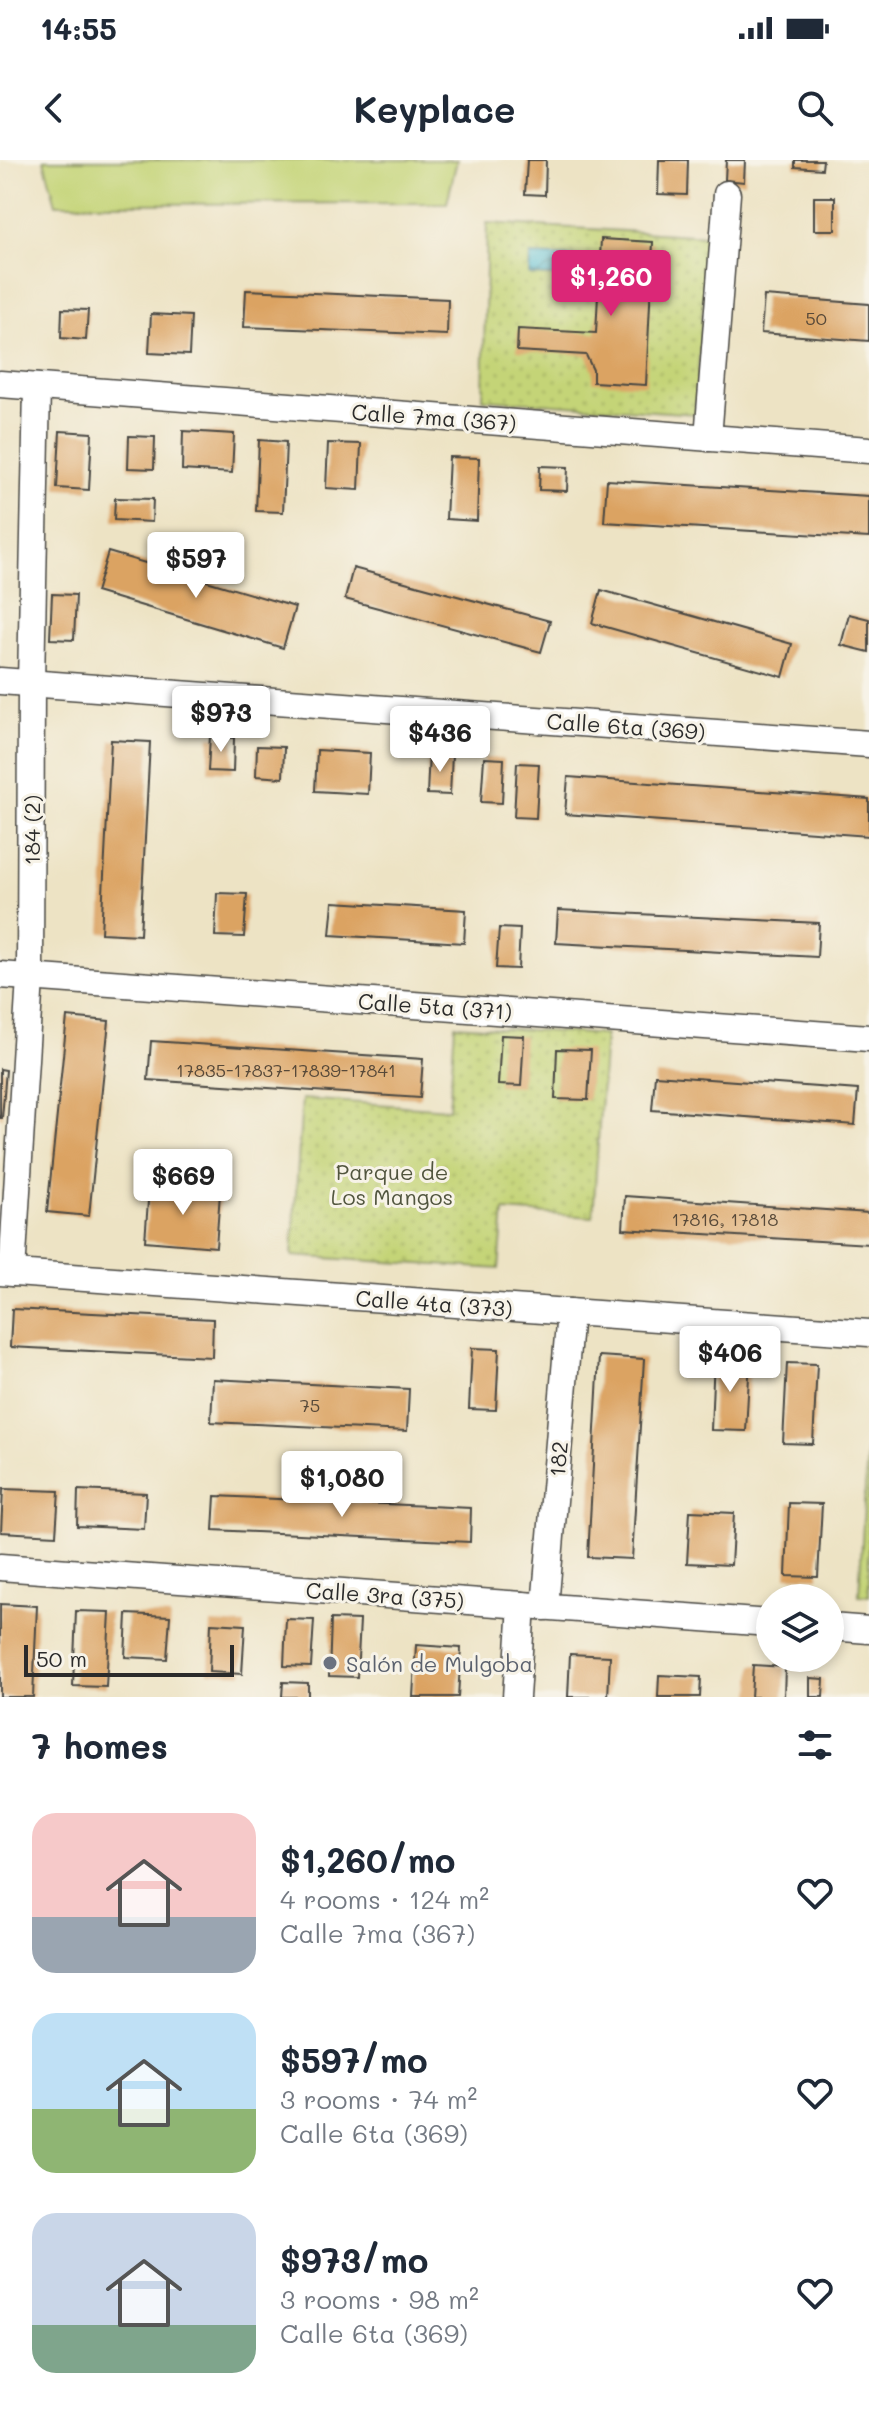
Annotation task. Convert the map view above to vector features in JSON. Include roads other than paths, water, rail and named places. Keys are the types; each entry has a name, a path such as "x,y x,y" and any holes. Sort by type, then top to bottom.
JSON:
{"street":[{"path":"708,438 727,194"},
{"name":"Calle 7ma (367)","path":"0,384 869,450"},
{"name":"184 (2)","path":"6,1272 30,978 31,683 37,387"},
{"name":"Calle 6ta (369)","path":"0,681 869,744"},
{"name":"Calle 5ta (371)","path":"0,975 869,1038"},
{"name":"Calle 4ta (373)","path":"6,1272 869,1333"},
{"name":"182","path":"516,1697 533,1606 570,1312"},
{"name":"Calle 3ra (375)","path":"0,1567 756,1622"},
{"path":"844,1628 869,1630"}],"water":[{"path":"530,255 580,257 579,277 529,275"}],"place":[{"name":"Salón de Mulgoba","path":"330,1663"}],"park label":[{"name":"Parque de Los Mangos","path":"392,1184"}]}
